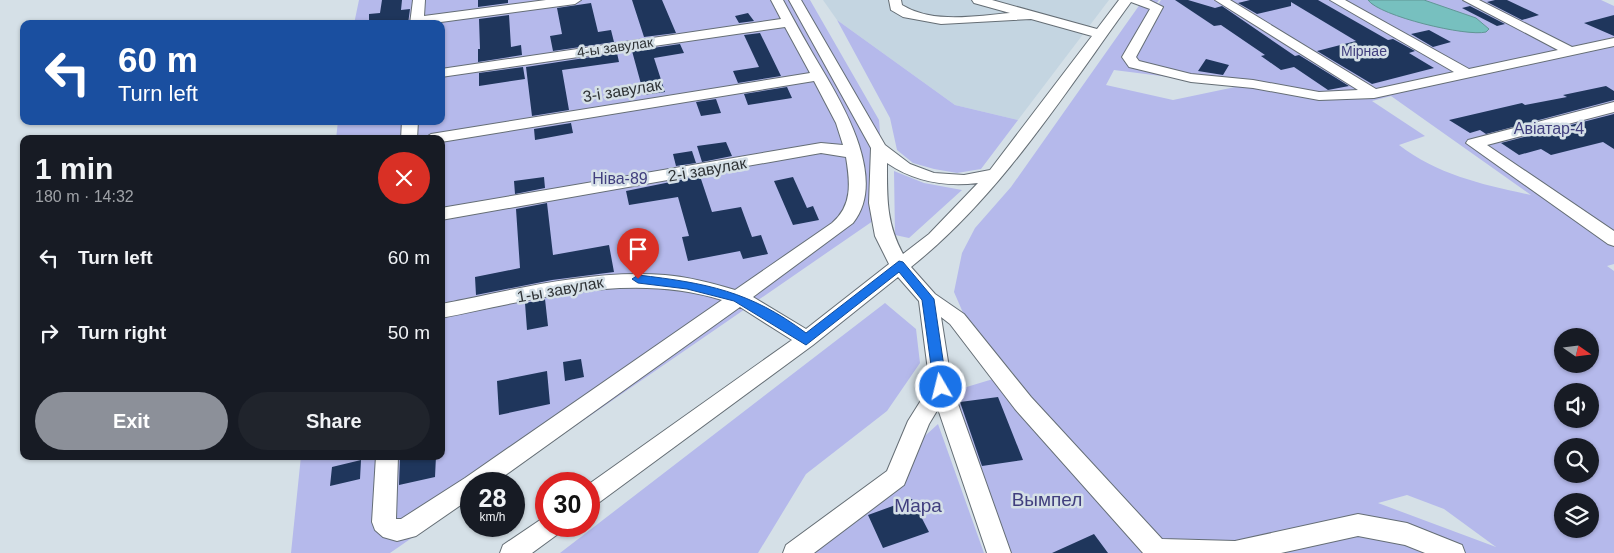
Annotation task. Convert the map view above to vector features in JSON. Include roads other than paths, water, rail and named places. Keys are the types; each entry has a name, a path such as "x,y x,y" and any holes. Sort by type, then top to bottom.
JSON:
{"street":[{"path":"417,20 419,0"},
{"path":"431,20 575,0"},
{"path":"738,298 832,232 850,216 857,199 854,155 846,129 777,0"},
{"path":"795,0 879,148 897,164 925,177 957,181 996,174"},
{"path":"895,0 896,7 902,12 929,19 958,20 1031,15"},
{"path":"978,0 1100,34"},
{"path":"600,489 806,340 899,265 936,238 996,174 1127,0 1157,7 1130,57 1134,64 1191,78 1252,84 1319,96 1374,94"},
{"path":"1336,0 1466,74"},
{"path":"1469,0 1570,51"},
{"name":"4-ы завулак","path":"445,72 789,22"},
{"name":"3-і завулак","path":"445,137 819,76"},
{"path":"1614,107 1474,143 1614,240"},
{"path":"879,148 879,214 884,236 899,265 928,299 957,319 1024,403 1158,552 1235,552 1358,525 1406,534 1453,553"},
{"name":"1-ы завулак","path":"445,310 589,283 625,279 687,285 738,298 779,320 806,340"},
{"path":"928,299 941,387 999,553"},
{"path":"794,553 896,478 919,422 941,387"},
{"path":"387,460 384,522 388,528 396,531 407,528 460,493"},
{"path":"512,553 535,536"}],"lane":[{"path":"1221,0 1374,94 1614,42"},
{"name":"2-і завулак","path":"445,213 822,148 844,150 854,155"},
{"path":"491,472 738,298"}],"park label":[{"name":"Мірнае","path":"1364,51"},
{"name":"Авіатар-4","path":"1549,128"},
{"name":"Ніва-89","path":"620,178"},
{"name":"Вымпел","path":"1047,499"},
{"name":"Мара","path":"918,505"}]}
